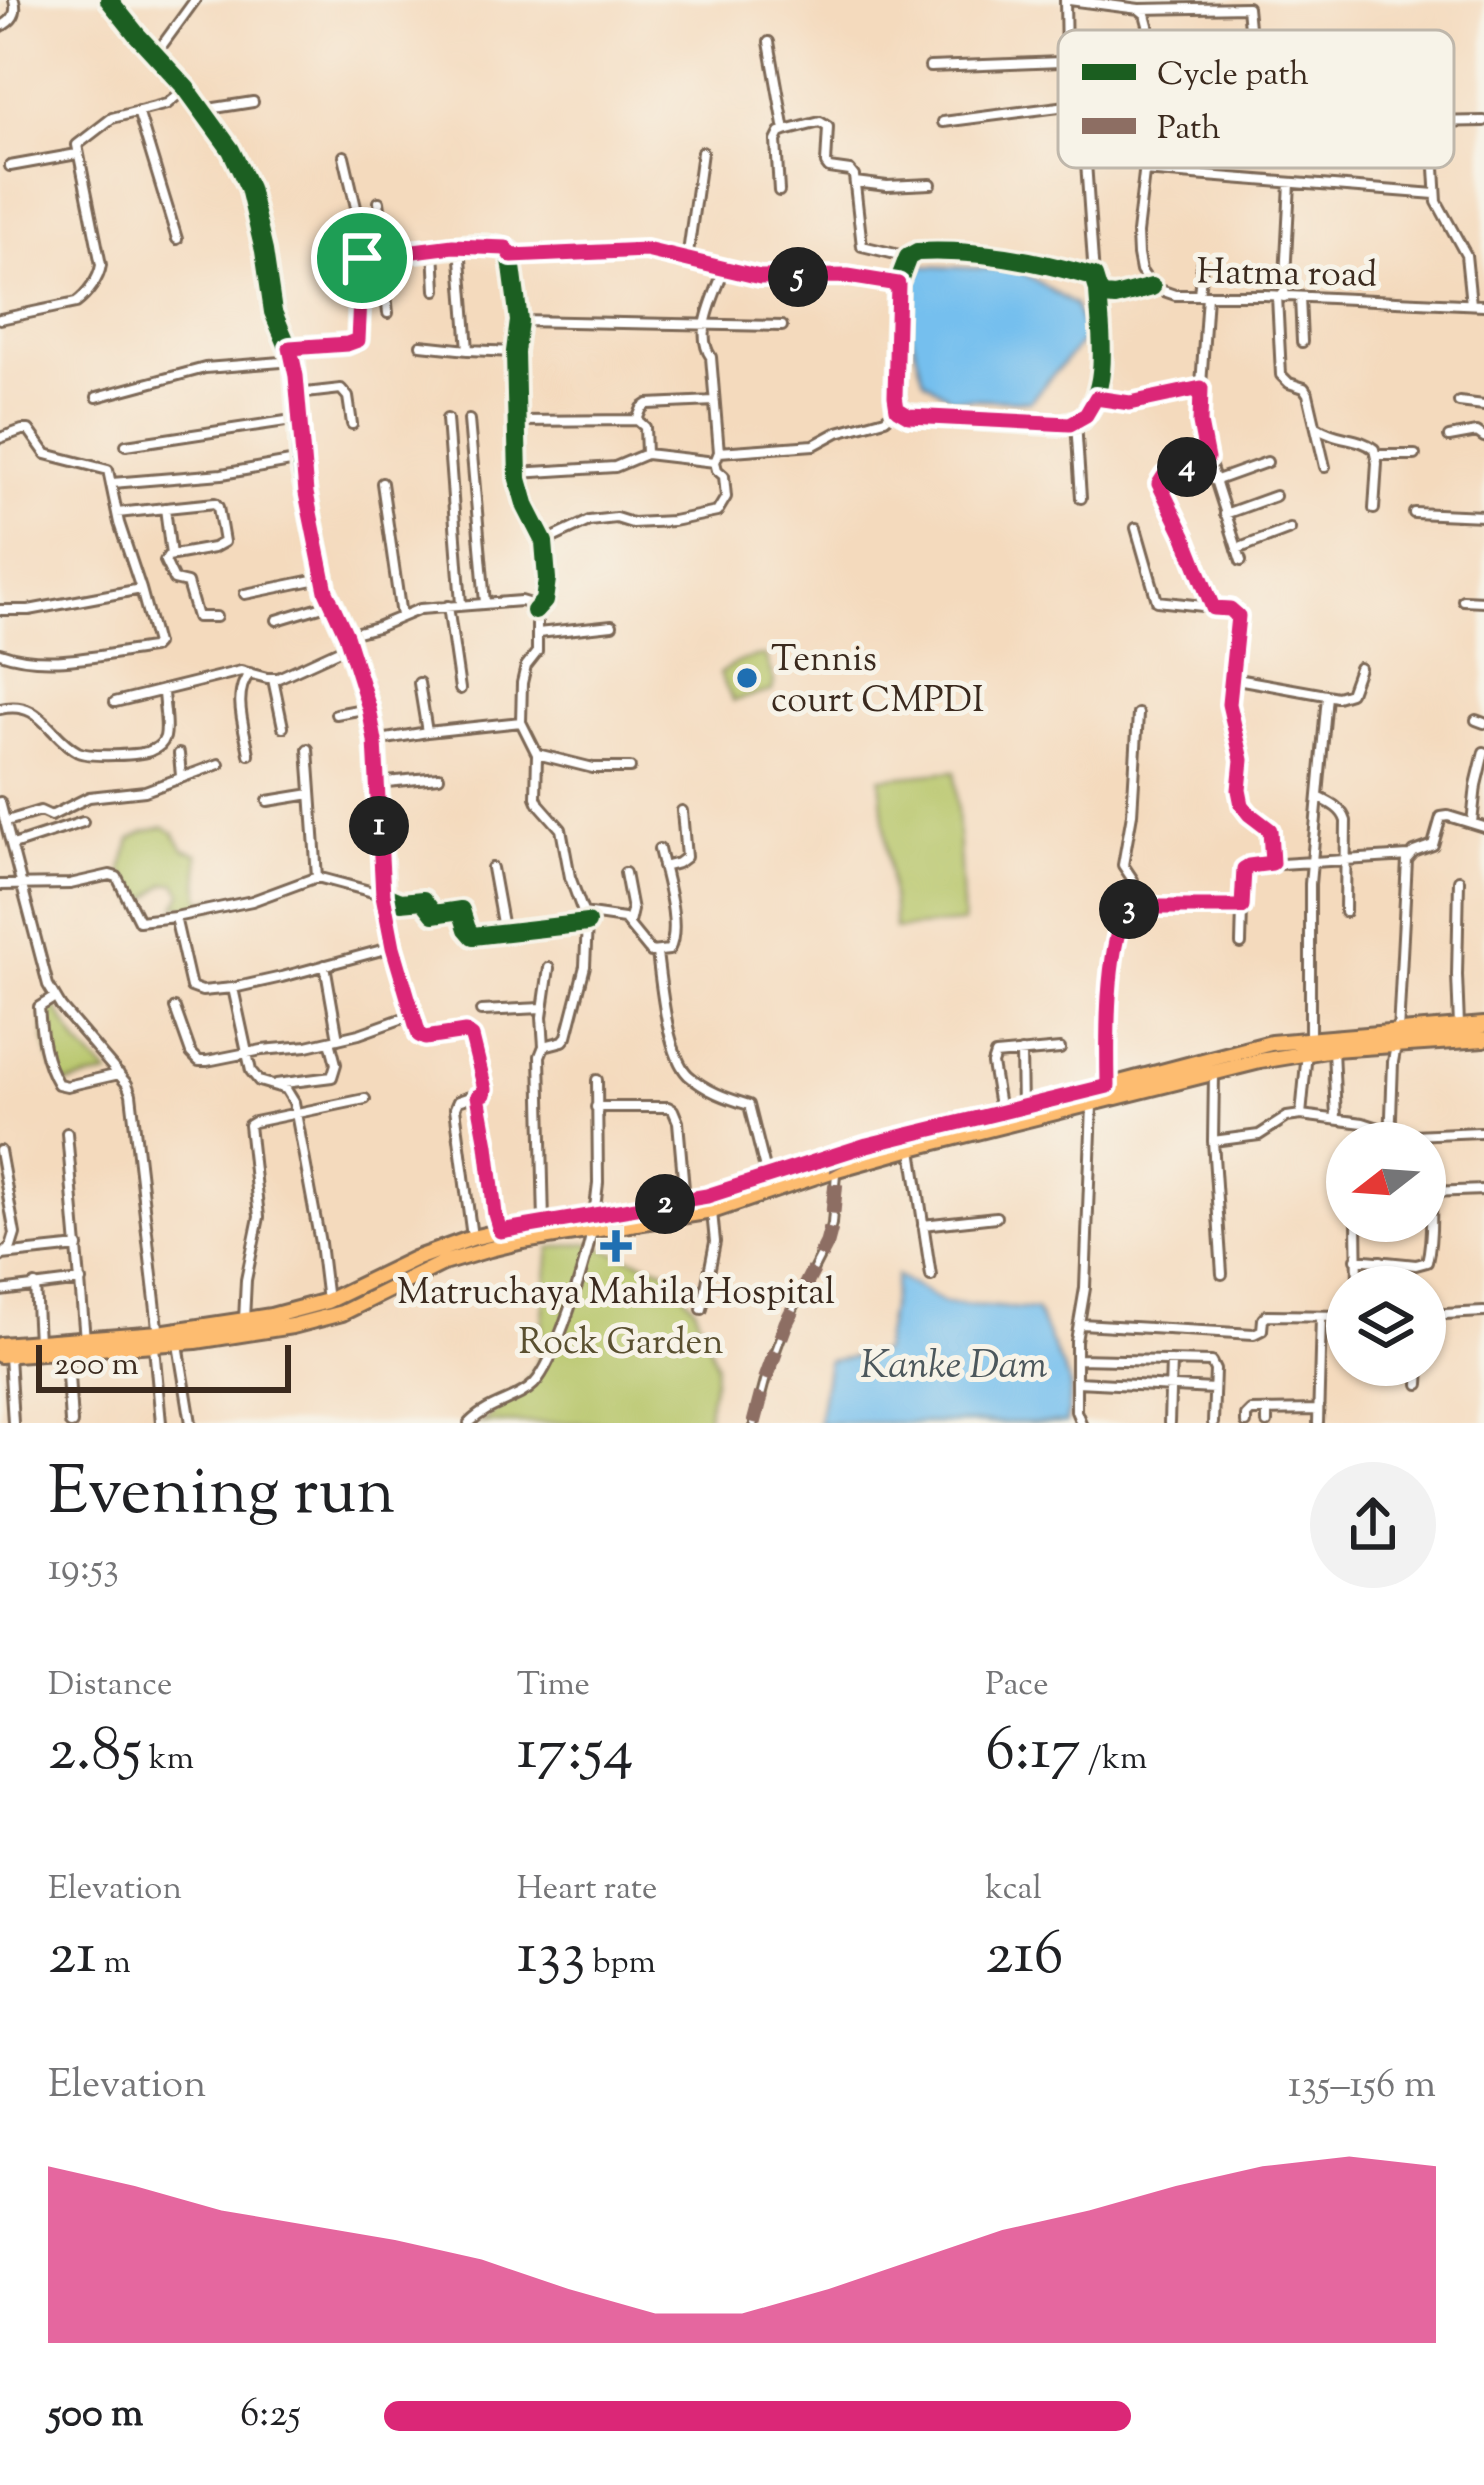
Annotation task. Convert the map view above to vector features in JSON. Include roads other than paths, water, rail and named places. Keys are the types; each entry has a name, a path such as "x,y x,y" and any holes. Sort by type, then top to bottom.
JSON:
{"main road":[{"path":"3,1352 39,1342 66,1345 85,1339 178,1342 317,1320 443,1263 1270,1043 1333,1049 1484,1025"},
{"path":"3,1352 158,1340 244,1322 327,1301 414,1259 472,1238 544,1223 712,1210 833,1162 1092,1105 1308,1045 1484,1039"}],"street":[{"path":"0,27 14,17 14,0"},
{"path":"109,0 186,88 231,150 250,188 273,312 294,361 302,460 323,578 369,708 383,895 393,947 422,1037 471,1034 485,1089 484,1094 458,1101 454,1108 472,1238"},
{"path":"155,55 195,0"},
{"path":"1066,30 1067,0 1142,11 1170,3 1237,3 1249,10 1251,30"},
{"name":"Hatma road","path":"1142,11 1146,30"},
{"path":"769,42 785,131"},
{"path":"930,68 1058,62"},
{"path":"0,319 79,302 99,275 100,261 77,146 106,122 167,104 186,88"},
{"path":"202,110 253,102"},
{"path":"943,122 1058,107"},
{"path":"138,111 177,238"},
{"path":"779,191 776,141 780,133 824,123 829,133 826,164 850,171 855,182 862,246 908,257"},
{"path":"687,260 702,152"},
{"path":"10,166 77,154"},
{"path":"290,348 358,340 366,250 344,156"},
{"path":"897,409 909,416 1060,425 1086,415 1096,398 1101,352 1086,168"},
{"name":"Hatma road","path":"1144,168 1138,255 1151,287 1175,295 1484,305"},
{"path":"1434,168 1435,194 1466,255 1471,304"},
{"path":"1144,171 1435,194"},
{"path":"855,182 931,184"},
{"path":"1290,182 1280,297 1281,375 1304,388 1325,467"},
{"path":"380,202 388,313"},
{"path":"366,250 460,246 506,248 512,256 520,321 514,352 518,473 526,507 544,542 547,592 535,611"},
{"path":"460,246 468,350"},
{"path":"434,249 436,290"},
{"path":"512,256 646,250 760,277 848,276 898,284"},
{"path":"897,409 898,284 908,257 927,251 1011,256 1094,277"},
{"path":"1202,264 1200,423 1241,561"},
{"path":"544,542 589,521 673,521 717,512 726,487 715,463 718,421 705,324 724,270"},
{"path":"1098,290 1115,298 1151,287"},
{"path":"1300,297 1302,343"},
{"path":"520,321 782,326"},
{"path":"422,344 514,352"},
{"path":"97,397 205,368 294,361"},
{"path":"297,394 341,388 348,397 352,424"},
{"path":"1096,398 1130,403 1201,388"},
{"path":"637,420 648,404 714,401"},
{"path":"1459,402 1484,405"},
{"path":"719,452 814,445 838,432 884,419 897,409"},
{"path":"126,445 299,419"},
{"path":"446,419 461,604"},
{"path":"469,419 485,603"},
{"path":"517,422 637,420 645,427 646,454"},
{"path":"1076,422 1081,498"},
{"path":"1316,426 1337,438 1371,445 1376,454 1374,509"},
{"path":"0,438 29,430 46,454 108,470 155,641 154,647 44,661 0,653"},
{"path":"1449,437 1477,433 1484,437"},
{"path":"518,473 615,467 646,454 715,463"},
{"path":"1376,454 1415,455"},
{"path":"1207,459 1164,476 1159,484 1213,608"},
{"path":"112,483 222,474 302,460"},
{"path":"1214,481 1267,462"},
{"path":"382,483 401,616"},
{"path":"1225,514 1275,496"},
{"path":"117,513 215,503 224,542 171,555 165,561 171,577 187,583 197,617 215,617"},
{"path":"164,508 171,555"},
{"path":"1414,513 1484,516"},
{"path":"1136,528 1156,602 1230,609 1238,616 1229,704 1242,760 1239,790 1242,805 1270,830 1272,863"},
{"path":"1237,549 1290,529"},
{"path":"245,594 323,578"},
{"path":"0,610 29,610 141,589"},
{"path":"1463,600 1484,601"},
{"path":"346,635 420,609 521,601 535,611 536,652 523,674 521,722 537,754 536,796 561,830 570,877 585,918 585,966 567,1036 544,1046"},
{"path":"277,620 330,604"},
{"path":"448,606 460,689"},
{"path":"538,633 612,625"},
{"path":"115,702 235,672 273,679 349,646"},
{"path":"1231,678 1337,697 1350,693 1359,668"},
{"path":"249,754 239,690 250,673"},
{"path":"273,679 283,728"},
{"path":"419,683 427,732"},
{"path":"0,709 31,712 79,752 147,752 165,736 163,690"},
{"path":"1301,1115 1308,1045 1313,860 1327,696"},
{"path":"336,714 369,708"},
{"path":"1131,908 1133,880 1123,865 1132,814 1138,714"},
{"path":"375,741 521,722"},
{"path":"308,749 317,877"},
{"path":"1472,824 1484,752"},
{"path":"179,754 181,777"},
{"path":"537,754 593,768 630,768"},
{"path":"7,821 40,811 51,816 89,797 135,793 219,764"},
{"path":"376,783 439,777"},
{"path":"268,801 311,794"},
{"path":"1318,797 1344,813 1345,912"},
{"path":"0,802 39,958 55,997 131,1094 158,1340 161,1423"},
{"path":"663,866 686,856 682,812"},
{"path":"1241,944 1244,869 1249,866 1409,856 1432,845 1441,817 1484,827"},
{"path":"14,844 83,822"},
{"path":"0,885 70,884 110,875 121,880 139,921 252,902 317,877 401,902 423,900 434,914 461,910 473,936 615,915 629,923 645,947 656,953 669,950 674,939 659,849"},
{"path":"1392,1122 1409,856"},
{"path":"492,868 503,934"},
{"path":"625,873 632,910 629,923"},
{"path":"1459,880 1459,1028"},
{"path":"1108,1086 1107,1025 1125,910 1242,907"},
{"path":"175,917 191,987 202,992 393,947"},
{"path":"656,953 668,1027 684,1071 715,1094 748,1106 767,1178"},
{"path":"274,1085 335,1074 325,965"},
{"path":"544,1223 540,1056 549,968"},
{"path":"233,988 255,1077 290,1094 297,1115 327,1301"},
{"path":"55,997 39,1007 47,1063 58,1084 119,1074"},
{"path":"175,1008 195,1058 207,1061 308,1046 412,1015"},
{"path":"481,1012 542,1008"},
{"path":"1001,1113 993,1058 1002,1053 1060,1049"},
{"path":"1333,1049 1336,1119"},
{"path":"1021,1052 1022,1108"},
{"path":"1214,1073 1213,1141 1222,1274"},
{"path":"469,1423 484,1409 534,1384 545,1368 580,1275 598,1183 597,1080"},
{"path":"478,1096 500,1231"},
{"path":"244,1322 246,1280 259,1217 249,1125 365,1099"},
{"path":"1081,1423 1076,1411 1076,1341 1088,1255 1092,1105"},
{"path":"596,1107 673,1110 685,1200"},
{"path":"1213,1141 1259,1135 1287,1117 1301,1115 1356,1122"},
{"path":"1446,1134 1480,1132"},
{"path":"67,1133 85,1339"},
{"path":"912,1148 931,1276"},
{"path":"0,1151 15,1234 0,1256"},
{"path":"754,1423 786,1323 827,1243 832,1225 833,1162"},
{"path":"1446,1191 1484,1190"},
{"path":"702,1309 715,1242 712,1210"},
{"path":"923,1225 996,1217"},
{"path":"1356,1242 1356,1266"},
{"path":"1356,1259 1416,1265 1427,1262 1430,1242"},
{"path":"0,1256 78,1247"},
{"path":"1381,1261 1381,1266"},
{"path":"0,1291 81,1280"},
{"path":"35,1286 39,1342"},
{"path":"1446,1314 1484,1312"},
{"path":"1081,1324 1254,1334 1262,1330 1268,1315 1326,1316"},
{"path":"1318,1423 1321,1316"},
{"path":"178,1342 191,1423"},
{"path":"66,1345 71,1423"},
{"path":"3,1352 13,1423"},
{"path":"1077,1359 1211,1362 1215,1370 1213,1423"},
{"path":"1169,1423 1171,1361"},
{"path":"1077,1382 1214,1389"},
{"path":"0,1409 12,1408"},
{"path":"1246,1423 1248,1412 1318,1410"},
{"path":"1267,1411 1267,1423"}],"water":[{"path":"917,266 1019,270 1074,305 1086,337 1030,401 952,398 924,380 905,312"},
{"name":"Kanke Dam","path":"896,1276 944,1303 1036,1310 1071,1386 1066,1423 818,1423 828,1361 882,1352"}],"place":[{"name":"Tennis court CMPDI","path":"747,678"},
{"name":"Matruchaya Mahila Hospital","path":"616,1246"}],"park label":[{"name":"Rock Garden","path":"621,1340"}]}
